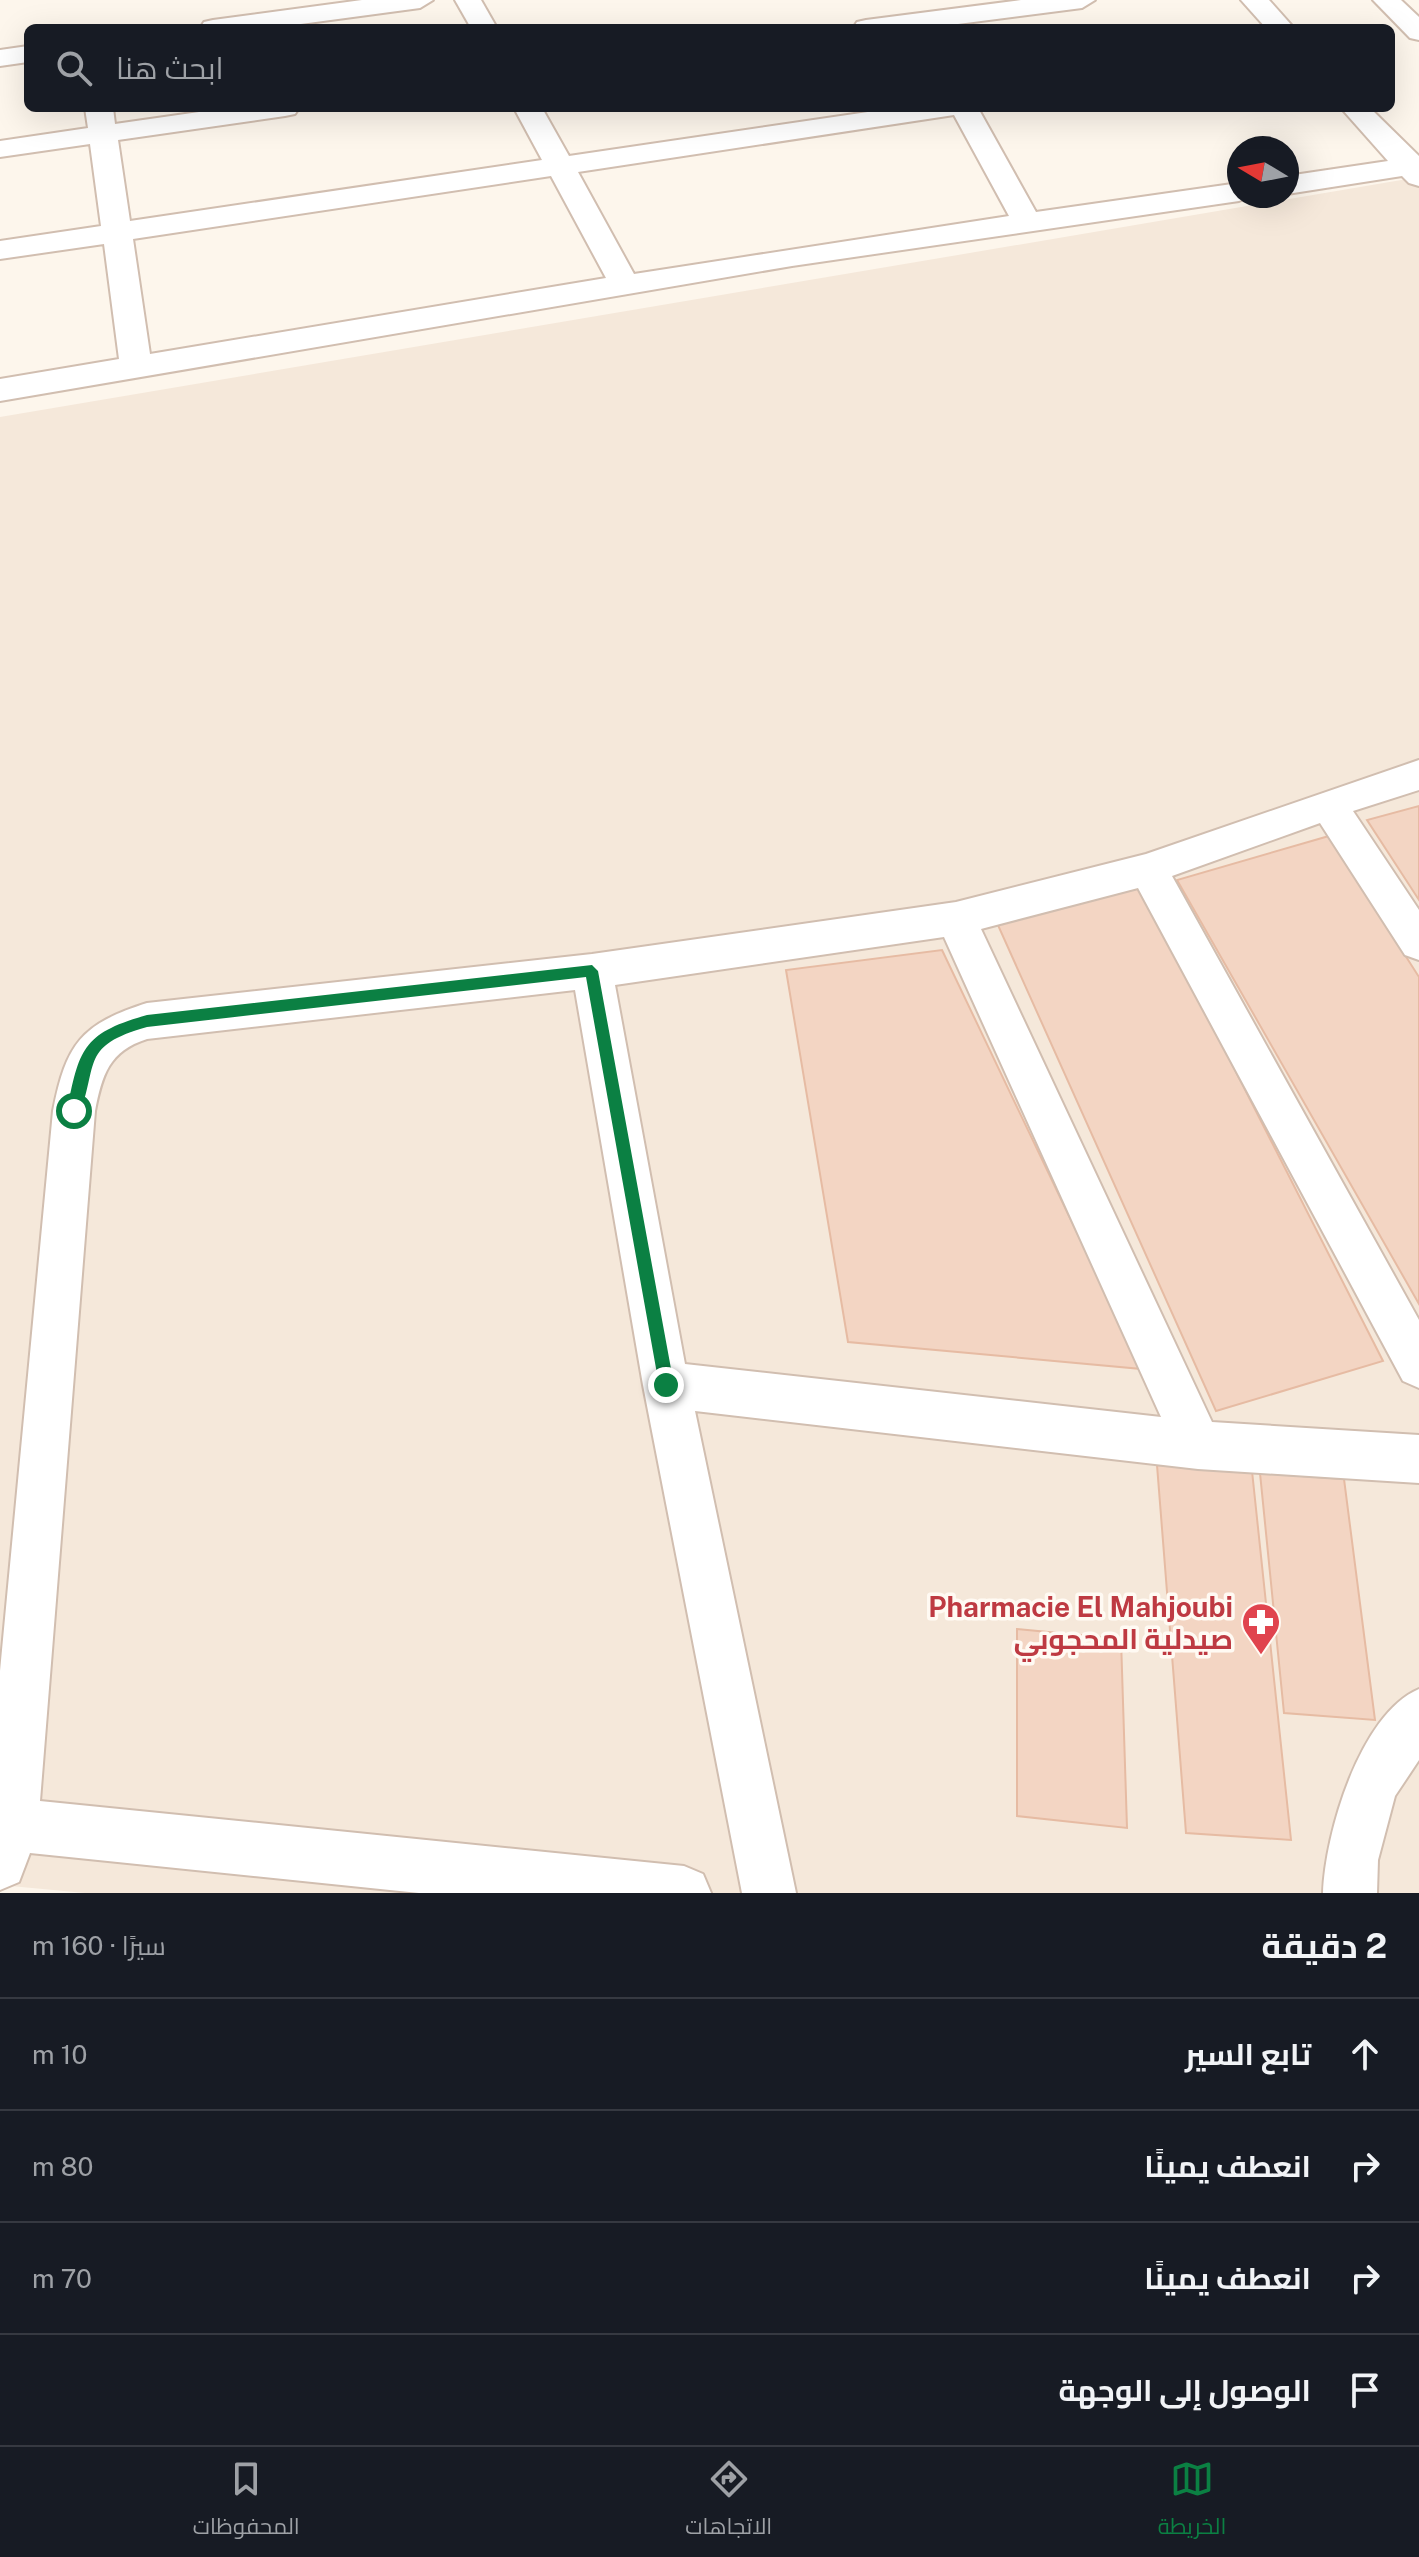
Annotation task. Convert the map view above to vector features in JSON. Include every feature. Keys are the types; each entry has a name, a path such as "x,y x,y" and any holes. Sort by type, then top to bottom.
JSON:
{"street":[{"path":"243,24 420,0"},
{"path":"468,0 482,24"},
{"path":"882,24 914,16 1082,0"},
{"path":"1254,0 1277,24"},
{"path":"1386,0 1419,32"},
{"path":"0,58 24,55"},
{"path":"0,149 101,121 228,112"},
{"path":"530,112 625,285"},
{"path":"0,250 923,112"},
{"path":"966,112 1027,223"},
{"path":"1359,112 1416,170"},
{"path":"101,121 136,367"},
{"path":"1299,184 1416,170"},
{"path":"0,390 625,285 1227,194"},
{"path":"684,1893 6,1844 74,1111 81,1074 91,1049 113,1031 147,1021 592,971 956,919 1148,869 1328,804 1419,775"},
{"path":"1328,804 1419,943"},
{"path":"1148,869 1419,1365"},
{"path":"956,919 1198,1445"},
{"path":"592,971 666,1385 769,1893"},
{"path":"666,1385 1198,1445 1419,1459"},
{"path":"1350,1893 1351,1860 1372,1784 1419,1715"}],"shaded area":[{"path":"1419,177 1419,1893 85,1893 0,1885 0,417 1236,208 1299,208 1299,197"}],"building":[{"path":"1419,806 1419,900 1367,820"},
{"path":"1329,836 1419,977 1419,1304 1177,880"},
{"path":"1142,887 1383,1361 1216,1411 997,923"},
{"path":"942,950 1142,1369 848,1342 786,970"},
{"path":"1157,1465 1252,1471 1291,1840 1186,1833"},
{"path":"1260,1473 1344,1479 1375,1720 1284,1713"},
{"path":"1017,1629 1121,1639 1127,1828 1017,1816"}],"place":[{"name":"Pharmacie El Mahjoubi صيدلية المحجوبي","path":"1261,1656"}],"route":[{"path":"74,1111 81,1074 91,1049 113,1031 147,1021 592,971 666,1385"}]}
